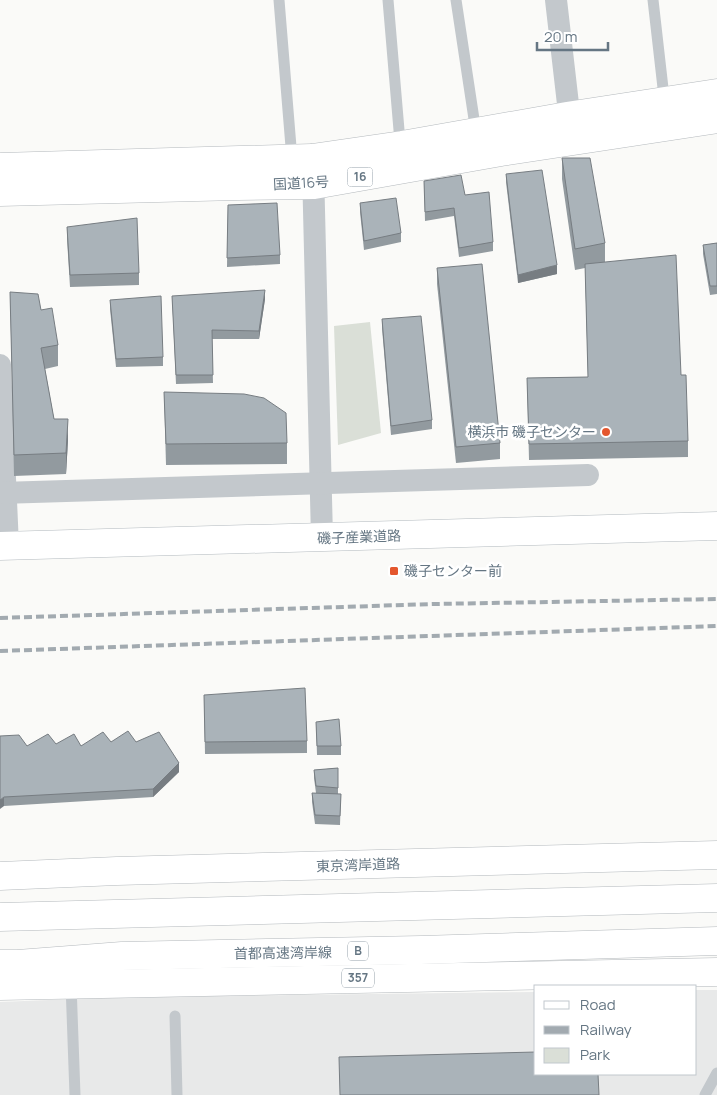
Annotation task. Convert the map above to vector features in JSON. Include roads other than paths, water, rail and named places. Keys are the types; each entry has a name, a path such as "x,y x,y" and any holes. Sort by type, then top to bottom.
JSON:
{"main road":[{"name":"国道16号","path":"0,167 302,159 402,145 567,116 717,93"},
{"name":"国道16号","path":"0,192 314,185 501,152 717,119"},
{"name":"磯子産業道路","path":"4,546 717,526"},
{"name":"東京湾岸道路","path":"0,876 117,871 717,855"},
{"path":"0,917 717,898"},
{"name":"首都高速湾岸線","path":"0,964 122,956 422,950 717,941"},
{"name":"357","path":"0,986 717,972"}],"street":[{"path":"556,0 568,104 567,116"},
{"path":"302,159 314,185 322,538"},
{"path":"0,365 4,546"},
{"path":"3,493 588,475"}],"lane":[{"path":"279,0 302,159"},
{"path":"388,0 399,130 402,145"},
{"path":"456,0 475,132"},
{"path":"653,0 664,88 668,100"},
{"path":"71,984 75,1095"},
{"path":"175,1016 177,1095"},
{"path":"705,1095 717,1072"}],"railway":[{"path":"0,618 434,604 717,599"},
{"path":"0,651 717,626"}],"place":[{"name":"横浜市 磯子センター","path":"606,432"},
{"name":"磯子センター前","path":"394,571"}]}
